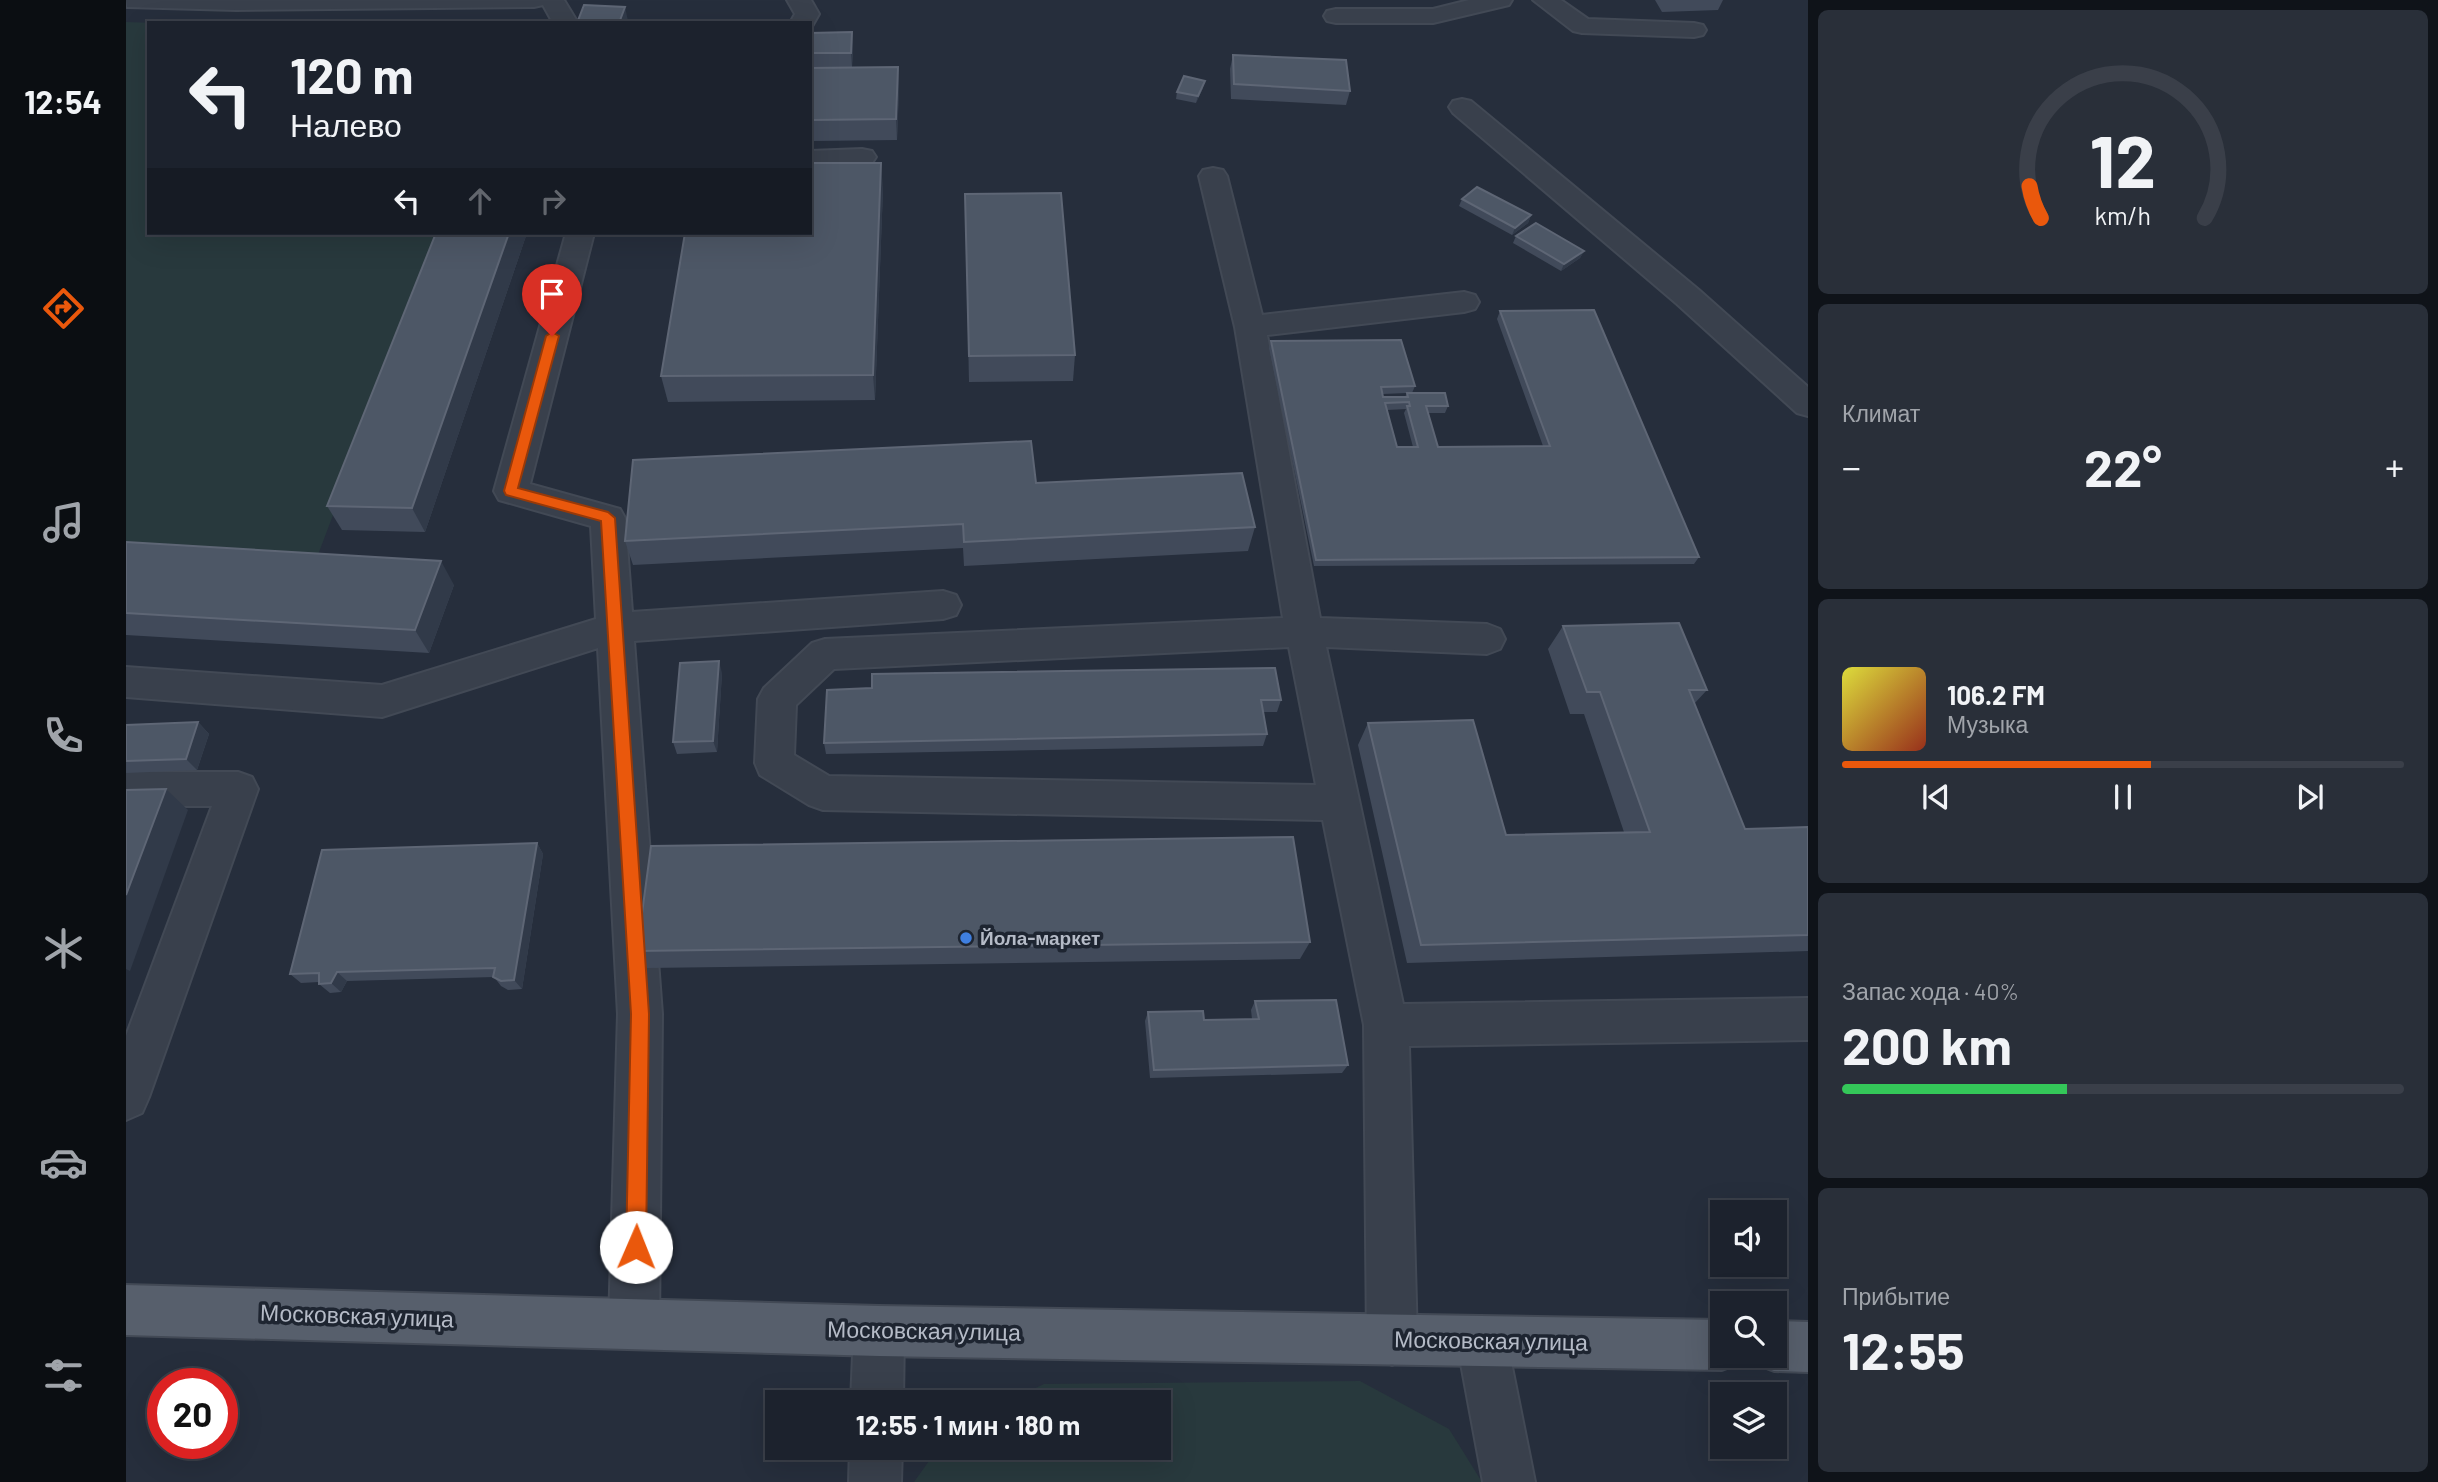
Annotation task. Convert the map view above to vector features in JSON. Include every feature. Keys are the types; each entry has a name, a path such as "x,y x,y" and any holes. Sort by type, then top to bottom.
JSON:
{"main road":[{"name":"Московская улица","path":"126,1310 879,1331 1710,1345"},
{"path":"1787,1346 1808,1347"}],"street":[{"path":"127,0 169,3 534,0"},
{"path":"552,0 565,21"},
{"path":"799,0 807,14 803,21"},
{"path":"1336,16 1433,16 1500,0"},
{"path":"1545,0 1581,26 1694,30"},
{"path":"1462,107 1688,297 1808,404"},
{"path":"812,159 862,158"},
{"path":"1213,176 1250,327 1304,632 1386,1025 1392,1339"},
{"path":"579,235 511,491 608,518 640,1014 634,1324"},
{"path":"1250,327 1464,302"},
{"path":"126,682 382,701 615,628 943,606"},
{"path":"1338,803 823,793 774,763 777,699 825,654 1304,632 1487,639"},
{"path":"126,789 238,789 126,1097"},
{"path":"1386,1025 1808,1020"},
{"path":"877,1390 879,1331"},
{"path":"1482,1342 1509,1482"},
{"path":"875,1482 876,1460"}],"shaded area":[{"path":"126,22 147,23 147,235 439,235 316,560 126,554"},
{"path":"1360,1381 1449,1429 1482,1482 914,1482 930,1460 1171,1460 1171,1390 1032,1390 1044,1384"}],"building":[{"path":"584,5 625,7 620,21 578,21"},
{"path":"852,32 851,53 812,53 812,33"},
{"path":"1233,55 1346,60 1350,91 1234,84"},
{"path":"898,67 896,119 812,120 812,68"},
{"path":"1184,76 1205,81 1198,96 1177,92"},
{"path":"812,163 881,163 873,375 661,376 685,235 812,235"},
{"path":"1477,187 1531,215 1515,228 1462,199"},
{"path":"1061,193 1075,355 969,356 965,194"},
{"path":"1536,223 1584,251 1564,264 1516,236"},
{"path":"435,235 508,235 412,508 327,506"},
{"path":"1594,310 1699,557 1316,560 1271,341 1401,340 1415,386 1381,387 1383,397 1408,397 1407,393 1445,393 1448,406 1426,406 1438,447 1550,446 1500,311","holes":["1409,402 1410,406 1407,406 1418,447 1397,447 1385,403"]},
{"path":"1031,441 1036,483 1242,473 1255,527 964,542 963,524 625,541 633,460"},
{"path":"126,542 441,561 415,630 126,613"},
{"path":"1679,623 1707,690 1689,690 1745,829 1808,827 1808,935 1421,945 1368,723 1473,720 1506,835 1650,832 1600,692 1587,692 1563,626"},
{"path":"719,661 713,741 673,742 680,663"},
{"path":"1275,668 1281,700 1261,700 1267,734 824,743 827,690 872,688 872,674"},
{"path":"198,722 186,759 126,761 126,725"},
{"path":"166,789 126,895 126,790"},
{"path":"1293,837 1310,942 637,951 651,846"},
{"path":"537,843 514,980 501,981 493,977 495,968 337,972 331,983 319,984 319,973 290,974 322,850"},
{"path":"1336,1000 1348,1065 1154,1070 1148,1012 1203,1011 1204,1020 1259,1019 1255,1001"}],"place":[{"name":"Йола-маркет","path":"966,938"}],"route":[{"path":"552,336 511,491 608,518 640,1014 636,1247"}]}
